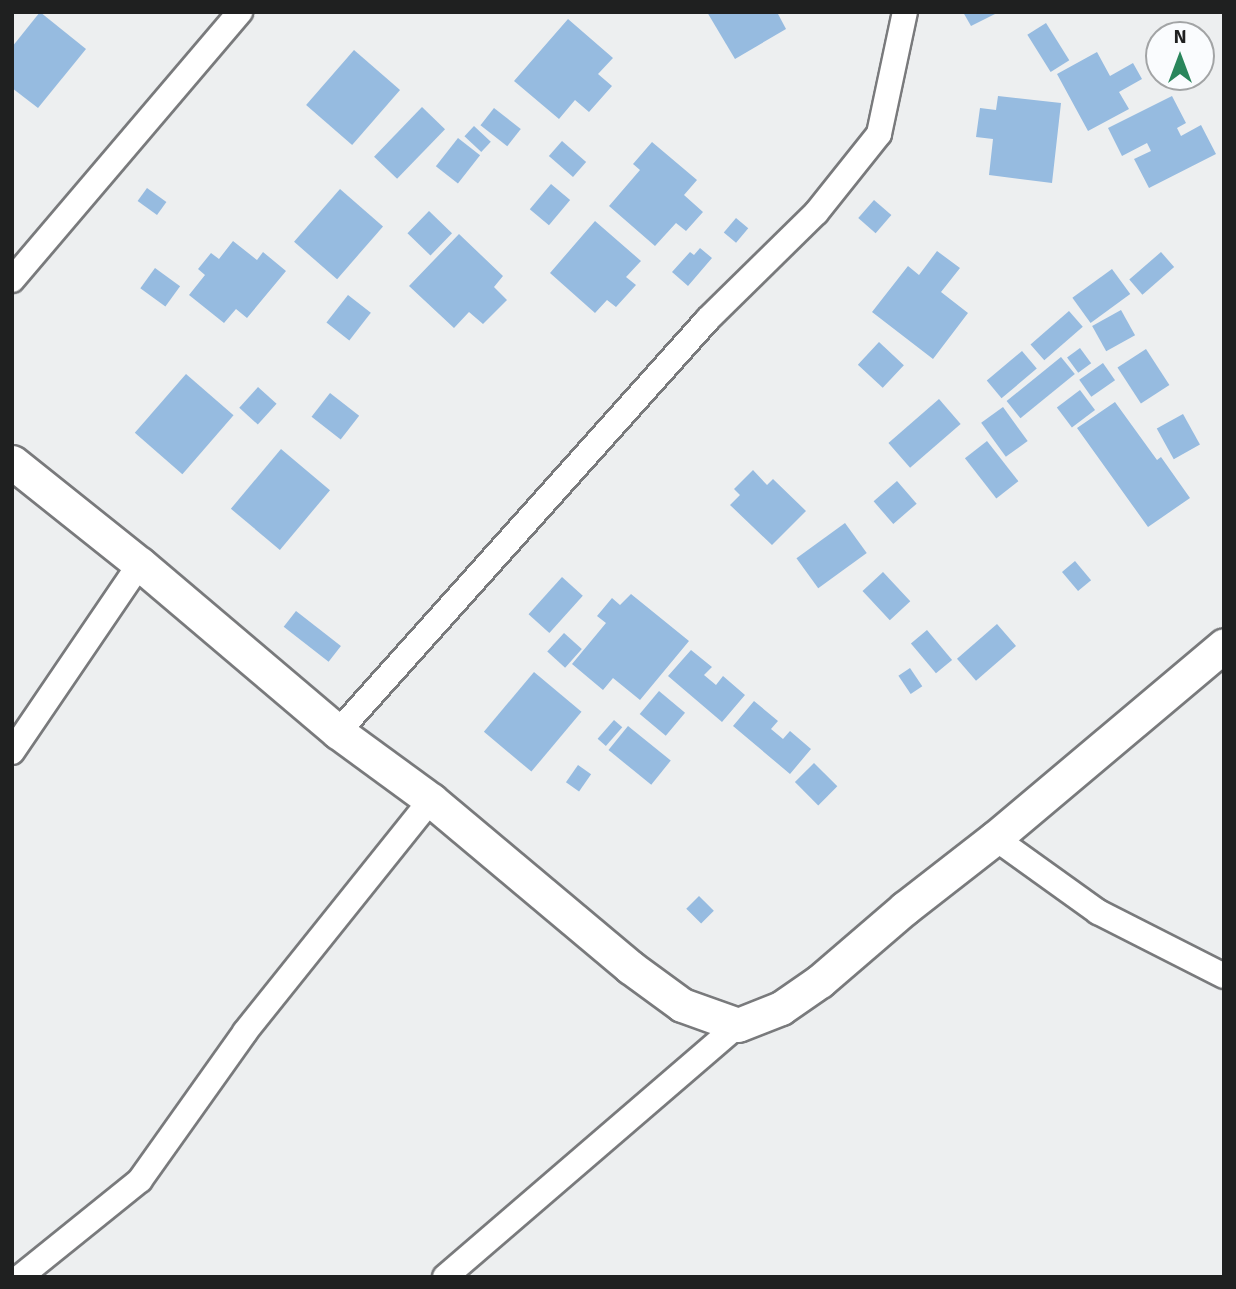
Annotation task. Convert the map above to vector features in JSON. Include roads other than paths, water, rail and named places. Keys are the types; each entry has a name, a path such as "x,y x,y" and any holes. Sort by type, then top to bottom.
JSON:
{"street":[{"path":"12,280 240,12"},
{"path":"338,732 708,318 816,213 879,134 905,12"},
{"path":"12,462 141,564 338,732 431,800 630,968 682,1005 737,1026"},
{"path":"12,752 141,564"},
{"path":"445,1277 479,1251 737,1026 781,1008 820,981 905,908 996,838 1224,645"},
{"path":"20,1277 139,1180 245,1032 431,800"},
{"path":"996,838 1098,912 1224,976"}]}
